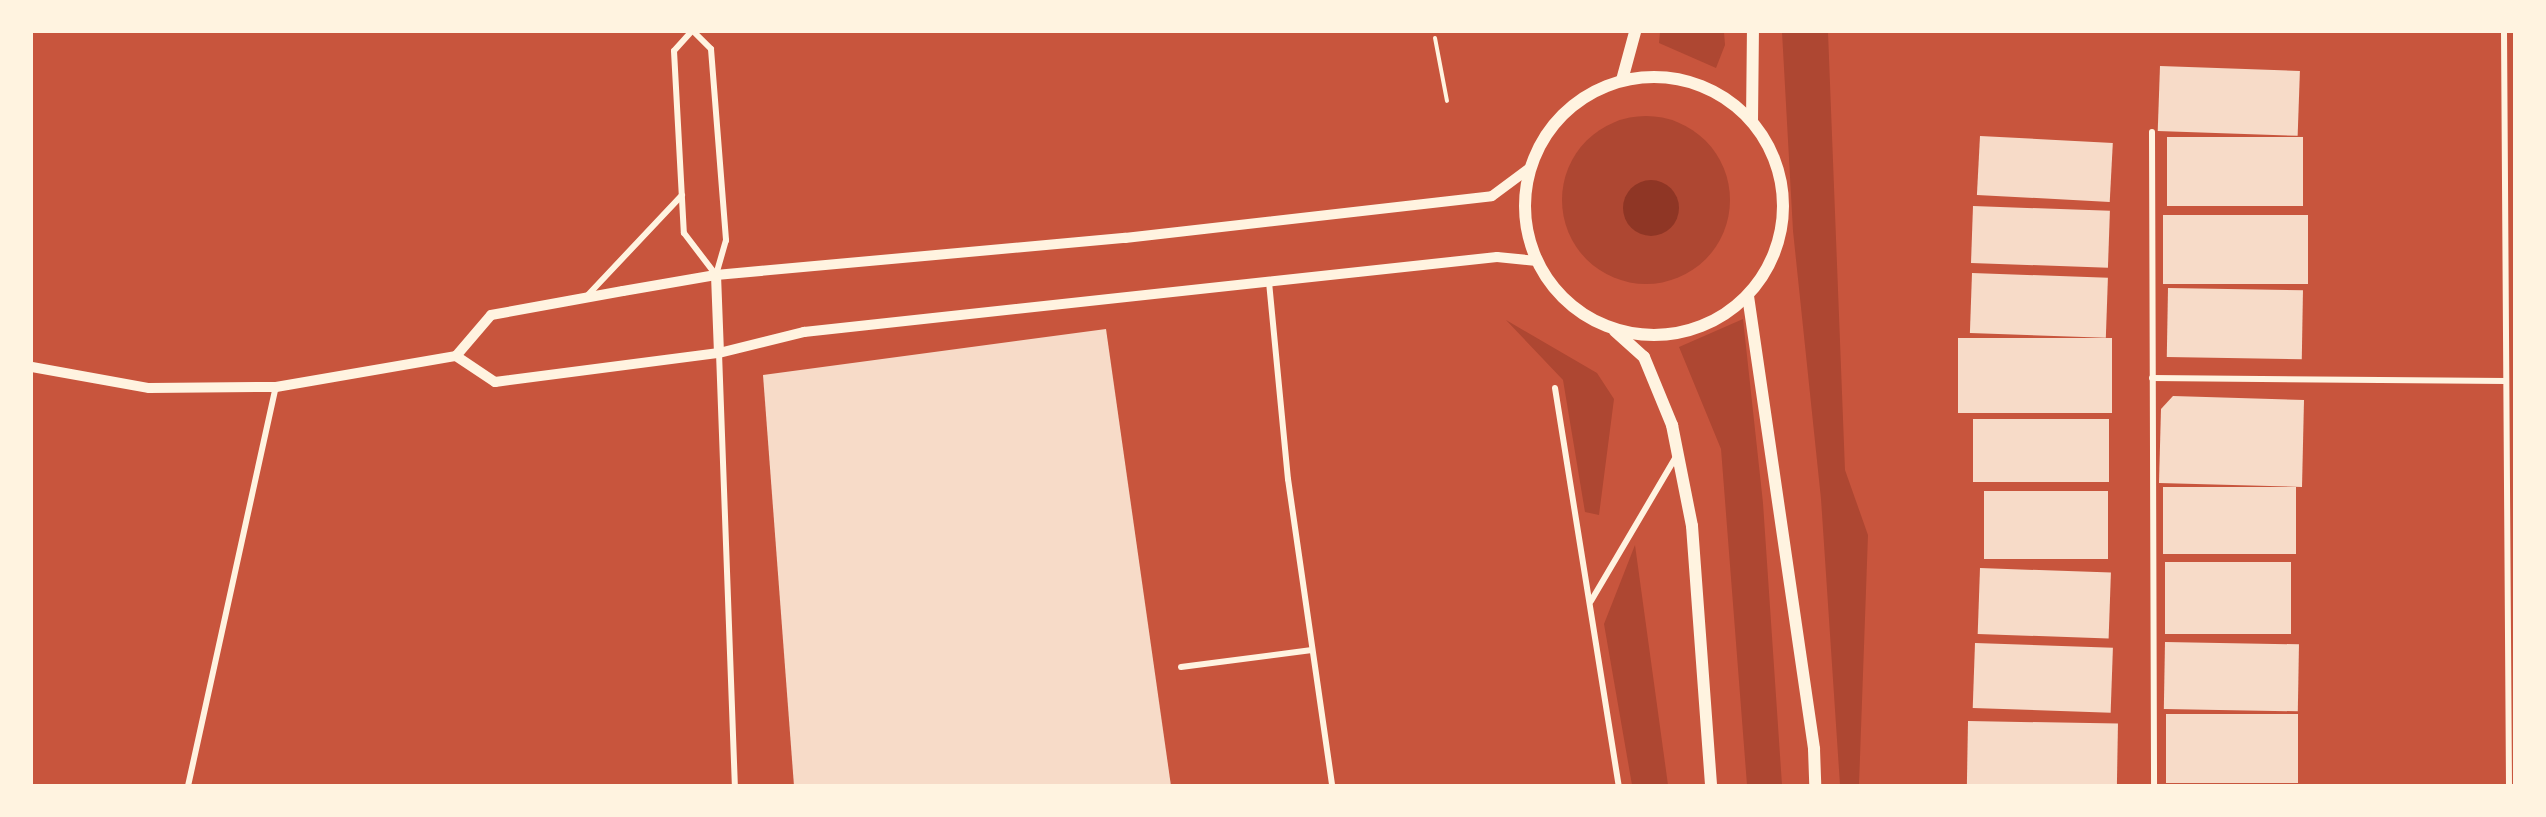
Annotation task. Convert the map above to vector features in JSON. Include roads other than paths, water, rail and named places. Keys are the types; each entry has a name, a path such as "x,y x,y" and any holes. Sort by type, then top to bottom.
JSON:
{"main road":[{"path":"1622,80 1635,32"},
{"path":"1752,122 1753,32"},
{"path":"1678,79 1706,87 1731,102 1752,122 1769,147 1779,176 1784,207 1780,237 1769,266 1748,296 1719,319 1686,332 1650,336 1614,330 1590,319 1568,303 1551,284 1537,261 1527,230 1525,199 1531,167 1546,136 1575,104 1597,90 1622,80 1678,79"},
{"path":"1748,296 1814,748 1815,786"},
{"path":"1614,330 1644,357 1672,425 1692,526 1711,786"}],"street":[{"path":"716,275 684,233 674,51 692,32 711,49 726,240 716,275 735,786"},
{"path":"2504,32 2509,786"},
{"path":"2152,132 2154,786"},
{"path":"32,367 148,388 276,387 456,356 491,315 716,275 1125,238 1492,196 1531,167"},
{"path":"584,299 682,195"},
{"path":"456,356 495,382 719,353 804,332 1497,257 1537,261"},
{"path":"1269,282 1288,479 1332,786"},
{"path":"2152,378 2506,381"},
{"path":"188,786 276,387"},
{"path":"1555,388 1619,786"},
{"path":"1590,602 1678,454"},
{"path":"1181,667 1312,650"}]}
